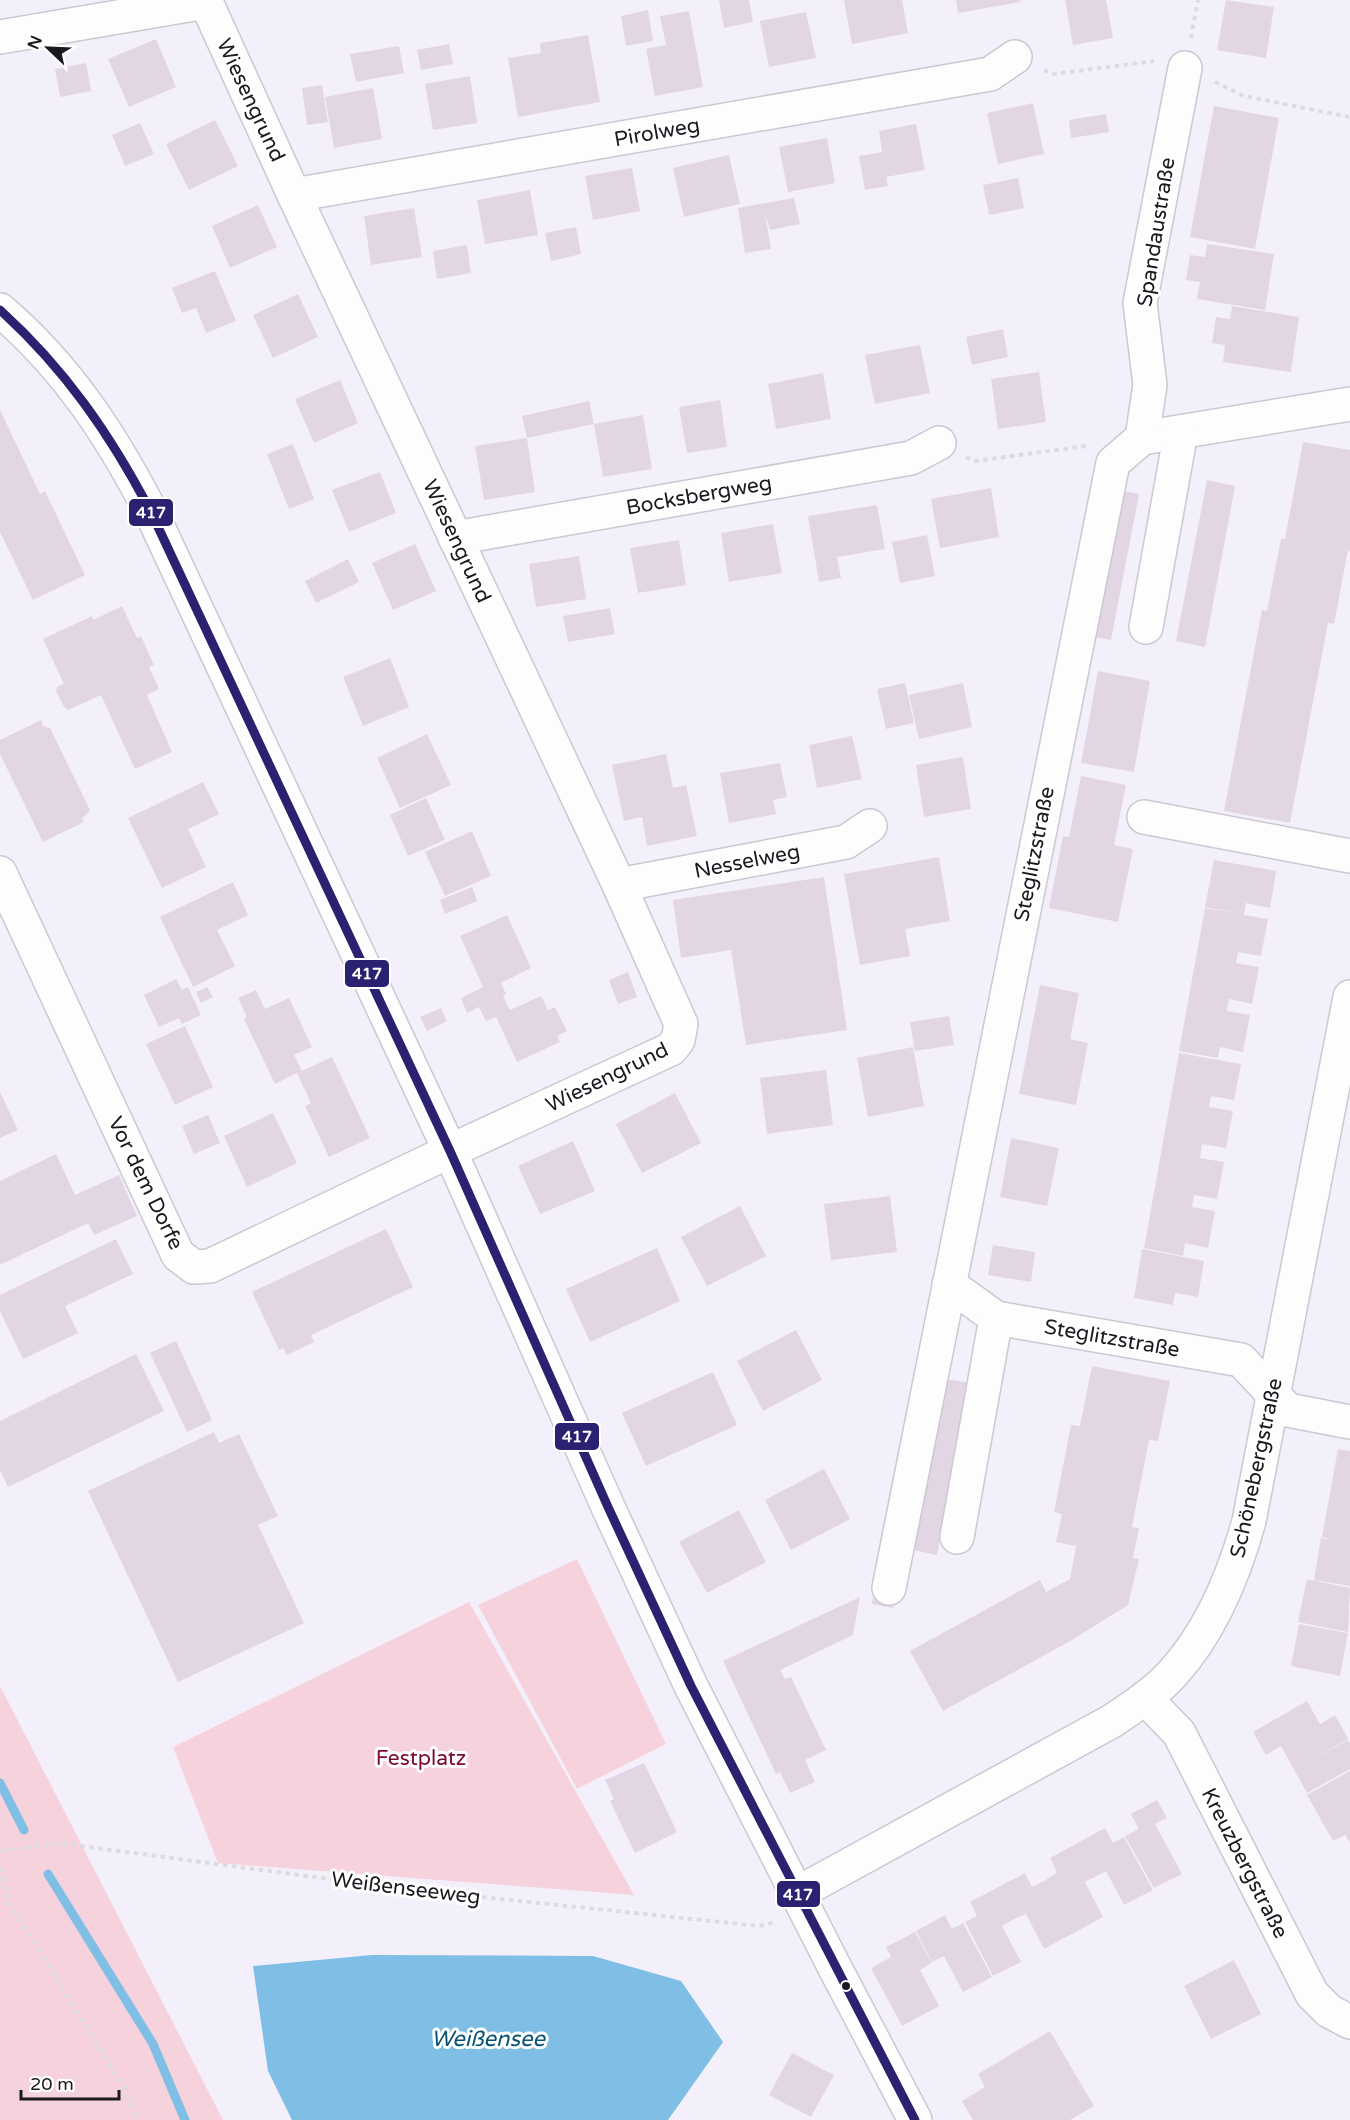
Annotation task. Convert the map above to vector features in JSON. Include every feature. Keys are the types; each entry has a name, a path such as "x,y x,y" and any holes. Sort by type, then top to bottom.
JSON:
{"street":[{"name":"Wiesengrund","path":"0,37 206,1 294,195 619,885 681,1024 678,1040 670,1049 450,1151"},
{"name":"Pirolweg","path":"294,195 990,74 1015,57"},
{"name":"Spandaustraße","path":"1142,438 1150,385 1140,303 1185,68"},
{"path":"0,310 45,352 75,387 126,464 174,561 450,1151 608,1507 691,1686 915,2120"},
{"path":"1142,438 1350,405"},
{"path":"1146,627 1181,432"},
{"name":"Steglitzstraße","path":"889,1588 1113,463 1142,438"},
{"name":"Bocksbergweg","path":"455,538 911,458 939,443"},
{"path":"1144,817 1350,856"},
{"name":"Nesselweg","path":"619,885 846,842 870,826"},
{"name":"Vor dem Dorfe","path":"0,873 178,1255 194,1266 210,1266 450,1151"},
{"name":"Schönebergstraße","path":"798,1893 1112,1721 1146,1698 1173,1672 1218,1607 1238,1561 1249,1521 1272,1392 1350,997"},
{"name":"Steglitzstraße","path":"949,1284 996,1318 1241,1360 1288,1410 1350,1422"},
{"path":"957,1537 996,1318"},
{"name":"Kreuzbergstraße","path":"1146,1698 1179,1733 1312,1994 1329,2012 1350,2022"}],"path":[{"path":"939,443 975,461 1142,438"},
{"name":"Weißenseeweg","path":"0,1851 58,1843 405,1890 759,1926 776,1922 798,1893"},
{"path":"0,1868 8,1901 125,2089 136,2120"}],"green space":[{"path":"577,1559 666,1744 577,1789 478,1605"},
{"name":"Festplatz","path":"469,1602 634,1895 218,1863 173,1747"},
{"path":"0,1686 223,2120 0,2120"}],"water":[{"name":"Weißensee","path":"372,1955 593,1956 681,1981 723,2042 668,2120 292,2120 268,2071 253,1966"}],"building":[{"path":"719,0 749,0 753,22 724,28"},
{"path":"844,0 902,0 908,33 852,44"},
{"path":"956,0 1020,0 1020,2 958,13"},
{"path":"1065,0 1106,0 1113,38 1073,45"},
{"path":"1226,0 1274,7 1266,58 1217,50"},
{"path":"648,10 653,41 626,46 621,16"},
{"path":"689,11 703,87 655,96 646,49 666,45 660,16"},
{"path":"806,12 816,58 769,67 760,21"},
{"path":"588,35 600,102 518,117 508,58 541,53 540,43"},
{"path":"156,39 176,87 129,107 108,59"},
{"path":"449,44 453,64 421,70 417,50"},
{"path":"399,46 404,73 356,82 350,54"},
{"path":"86,63 91,91 60,97 55,69"},
{"path":"470,76 477,123 433,130 425,84"},
{"path":"322,85 328,122 307,125 302,88"},
{"path":"373,88 382,139 334,148 325,97"},
{"path":"1033,103 1044,154 998,164 987,113"},
{"path":"1214,106 1279,118 1255,249 1190,237"},
{"path":"1106,114 1109,132 1071,138 1069,120"},
{"path":"215,120 238,166 189,190 166,144"},
{"path":"140,123 154,154 125,166 112,135"},
{"path":"916,124 925,170 886,177 888,186 865,190 859,156 882,152 879,131"},
{"path":"827,138 835,183 788,192 779,147"},
{"path":"729,155 740,204 684,217 673,168"},
{"path":"632,168 640,211 593,220 585,176"},
{"path":"1018,178 1024,208 989,215 983,185"},
{"path":"530,190 538,235 485,244 477,200"},
{"path":"794,198 800,224 770,230 765,213 771,249 745,253 738,208"},
{"path":"258,205 277,247 230,268 212,226"},
{"path":"414,208 422,257 371,265 364,216"},
{"path":"576,227 581,254 551,261 545,233"},
{"path":"1207,244 1274,254 1265,310 1197,299 1200,282 1186,280 1190,255 1205,257"},
{"path":"467,245 471,273 437,279 433,251"},
{"path":"215,271 236,321 206,333 196,308 182,313 172,288"},
{"path":"298,294 318,337 273,358 253,315"},
{"path":"1232,306 1299,317 1291,372 1223,362 1225,345 1212,343 1216,317 1230,319"},
{"path":"1003,329 1008,357 972,365 966,337"},
{"path":"920,345 930,393 875,404 865,355"},
{"path":"1039,372 1046,422 998,429 991,379"},
{"path":"823,373 831,419 776,429 768,384"},
{"path":"340,380 358,423 314,443 295,399"},
{"path":"720,400 727,447 687,453 679,407"},
{"path":"589,401 594,424 527,438 522,416"},
{"path":"0,410 40,494 45,491 85,575 33,600 0,532"},
{"path":"643,415 652,469 603,477 594,424"},
{"path":"527,438 535,492 484,500 475,446"},
{"path":"1303,442 1350,450 1350,551 1348,550 1334,624 1328,623 1290,823 1224,811 1262,610 1267,611 1281,539 1285,539"},
{"path":"293,444 314,499 289,509 267,454"},
{"path":"380,472 396,513 349,532 332,490"},
{"path":"1207,480 1235,486 1205,647 1176,641"},
{"path":"991,488 999,537 940,548 931,499"},
{"path":"1113,489 1139,494 1111,640 1085,635"},
{"path":"877,505 885,549 837,557 841,578 819,582 808,516"},
{"path":"773,524 782,573 729,582 721,533"},
{"path":"927,535 935,576 900,583 892,542"},
{"path":"679,540 686,585 638,593 630,548"},
{"path":"415,544 436,591 393,610 372,563"},
{"path":"579,556 586,599 536,607 529,564"},
{"path":"348,559 359,582 316,603 305,581"},
{"path":"122,606 137,638 141,636 154,665 149,667 159,689 147,695 172,752 135,769 101,695 68,710 64,707 56,691 58,686 64,684 43,639 92,616 93,620"},
{"path":"610,608 615,634 568,642 563,616"},
{"path":"390,658 409,707 363,726 343,677"},
{"path":"1098,671 1150,681 1134,772 1081,763"},
{"path":"905,683 914,723 886,729 877,689"},
{"path":"963,683 972,727 919,739 909,695"},
{"path":"41,720 43,726 50,728 90,810 82,818 84,822 43,842 0,754 0,740"},
{"path":"427,734 451,785 400,808 377,758"},
{"path":"852,736 862,779 817,788 809,745"},
{"path":"666,754 673,788 686,785 697,836 647,846 642,817 624,821 612,765"},
{"path":"963,757 971,809 924,817 916,765"},
{"path":"780,763 787,797 773,800 776,814 729,823 720,773"},
{"path":"1081,776 1126,785 1114,845 1133,849 1118,922 1049,908 1063,836 1069,837"},
{"path":"203,782 219,814 188,829 206,867 162,888 128,818"},
{"path":"426,798 445,840 408,856 390,815"},
{"path":"472,831 491,876 445,896 425,852"},
{"path":"939,857 950,921 905,929 910,956 860,965 844,874"},
{"path":"1214,860 1276,871 1270,908 1246,903 1244,915 1268,919 1261,956 1238,952 1236,963 1259,967 1252,1004 1229,999 1227,1011 1250,1015 1243,1052 1220,1047 1218,1058 1179,1051 1205,908 1240,914 1205,907"},
{"path":"824,877 847,1030 746,1045 731,950 681,958 673,900"},
{"path":"233,882 248,915 217,930 235,966 193,987 160,917"},
{"path":"472,887 477,901 445,914 440,900"},
{"path":"507,915 531,968 501,983 506,994 503,996 510,1010 541,996 548,1010 555,1007 567,1031 557,1036 560,1042 517,1062 496,1017 486,1021 479,1007 467,1013 461,998 483,987 460,936"},
{"path":"628,972 637,997 618,1004 609,980"},
{"path":"176,979 182,990 188,987 201,1015 182,1024 179,1018 159,1027 144,995"},
{"path":"1040,985 1079,993 1070,1039 1088,1043 1076,1105 1019,1094"},
{"path":"207,987 213,997 201,1003 196,992"},
{"path":"256,990 265,1009 289,998 312,1047 294,1055 302,1071 332,1057 370,1138 329,1157 305,1106 311,1103 297,1073 275,1084 244,1019 247,1017 238,998"},
{"path":"441,1008 447,1021 427,1031 420,1017"},
{"path":"949,1016 954,1045 915,1051 910,1022"},
{"path":"185,1026 213,1087 175,1105 146,1044"},
{"path":"913,1047 924,1106 868,1117 857,1058"},
{"path":"1179,1053 1241,1064 1234,1100 1211,1096 1209,1107 1233,1111 1226,1148 1202,1144 1200,1158 1224,1162 1217,1199 1194,1195 1192,1207 1215,1211 1208,1248 1185,1243 1183,1256 1144,1248"},
{"path":"826,1070 833,1125 767,1134 760,1078"},
{"path":"0,1092 18,1130 0,1138"},
{"path":"675,1093 701,1143 642,1173 616,1124"},
{"path":"273,1113 297,1163 247,1187 224,1136"},
{"path":"208,1115 220,1143 194,1154 182,1126"},
{"path":"1011,1138 1059,1148 1047,1206 1000,1197"},
{"path":"573,1141 595,1191 540,1214 518,1166"},
{"path":"56,1154 75,1195 119,1175 137,1216 94,1235 88,1223 0,1265 0,1181"},
{"path":"890,1196 897,1252 831,1260 824,1204"},
{"path":"740,1206 766,1256 707,1286 681,1237"},
{"path":"386,1229 413,1287 311,1335 314,1342 287,1355 283,1348 279,1350 252,1292"},
{"path":"116,1239 133,1274 65,1306 78,1333 23,1359 0,1311 0,1295"},
{"path":"993,1245 1035,1252 1031,1282 988,1275"},
{"path":"657,1248 680,1301 590,1342 566,1289"},
{"path":"1142,1249 1204,1261 1198,1297 1175,1293 1173,1305 1134,1298"},
{"path":"796,1330 822,1380 763,1411 737,1361"},
{"path":"176,1341 212,1420 187,1432 150,1353"},
{"path":"136,1354 164,1411 8,1487 0,1470 0,1421"},
{"path":"1092,1366 1170,1381 1158,1441 1149,1440 1132,1527 1139,1528 1133,1558 1139,1559 1128,1605 1072,1640 943,1711 910,1651 1040,1580 1046,1592 1070,1579 1076,1546 1056,1542 1062,1514 1054,1512 1071,1425 1080,1426"},
{"path":"713,1372 737,1425 646,1466 622,1413"},
{"path":"942,1378 970,1383 937,1555 908,1549"},
{"path":"214,1432 219,1443 239,1434 278,1516 258,1525 304,1623 178,1682 88,1491"},
{"path":"1338,1449 1350,1451 1350,1586 1314,1580 1321,1538 1334,1540 1322,1537"},
{"path":"824,1469 850,1519 791,1550 765,1500"},
{"path":"739,1510 766,1562 707,1593 679,1542"},
{"path":"1307,1579 1350,1588 1348,1632 1298,1622"},
{"path":"874,1591 895,1595 893,1608 872,1604"},
{"path":"860,1597 853,1635 780,1670 785,1679 791,1677 826,1750 805,1760 815,1782 790,1793 780,1772 776,1774 723,1661"},
{"path":"1299,1624 1348,1633 1340,1676 1291,1666"},
{"path":"1307,1701 1320,1724 1335,1715 1348,1739 1307,1763 1348,1740 1350,1769 1307,1793 1281,1746 1266,1755 1253,1732"},
{"path":"644,1763 677,1832 635,1853 610,1801 614,1799 605,1780"},
{"path":"1350,1771 1350,1843 1345,1835 1333,1841 1307,1795"},
{"path":"1157,1800 1167,1818 1155,1824 1182,1874 1154,1888 1125,1836 1139,1829 1131,1814"},
{"path":"1105,1828 1113,1843 1124,1837 1153,1890 1124,1905 1106,1871 1085,1882 1103,1917 1044,1949 1026,1914 1014,1919 1002,1926 1021,1962 993,1976 965,1922 977,1916 970,1902 1025,1873 1032,1887 1044,1881 1057,1873 1050,1858"},
{"path":"945,1915 952,1929 963,1923 992,1977 963,1992 944,1956 932,1962 916,1931"},
{"path":"915,1932 932,1963 920,1970 939,2006 902,2026 871,1968 891,1957 886,1947"},
{"path":"1234,1960 1261,2014 1211,2039 1184,1986"},
{"path":"1050,2031 1094,2106 1070,2120 973,2120 962,2101 985,2087 978,2074"},
{"path":"792,2053 834,2075 811,2117 769,2095"}],"waterway":[{"path":"0,1783 24,1830"},
{"path":"48,1874 153,2044 185,2120"}],"transit line":[{"name":"417","path":"0,310 66,379 102,429 151,512 450,1151 608,1507 691,1686 915,2120"}]}
